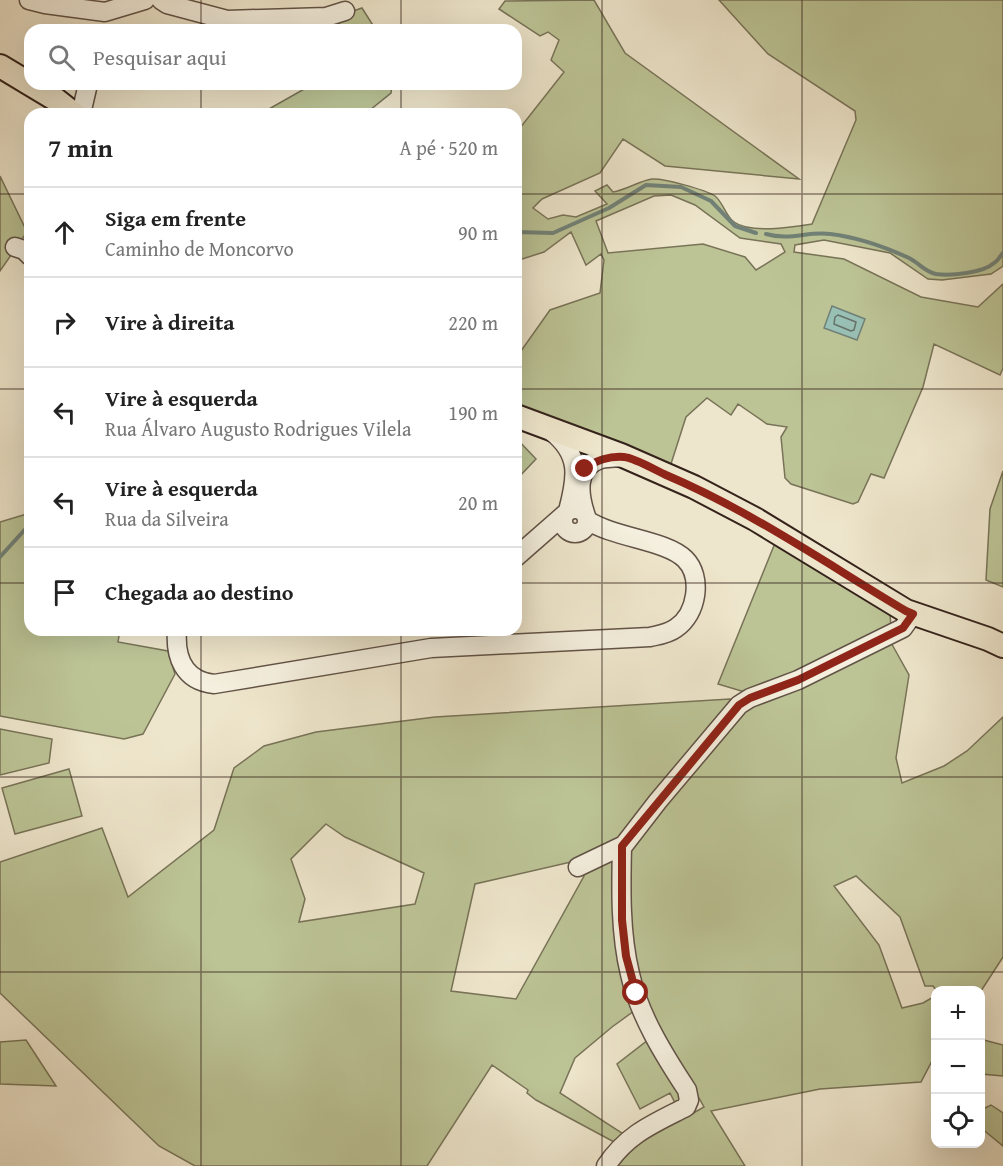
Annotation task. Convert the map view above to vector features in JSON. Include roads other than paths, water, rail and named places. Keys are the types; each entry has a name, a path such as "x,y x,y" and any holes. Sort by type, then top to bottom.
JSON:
{"main road":[{"path":"0,66 24,80"},
{"path":"40,90 66,108"},
{"path":"522,418 547,428 584,457 625,457 716,497 906,611 1003,646"}],"street":[{"path":"29,0 49,3 103,21 145,0"},
{"path":"161,0 167,4 227,20 326,17 345,12"},
{"path":"82,108 87,90"},
{"path":"525,549 566,512 584,457"},
{"path":"581,525 580,492 585,469 584,457"},
{"path":"566,512 580,510 581,525"},
{"path":"175,636 175,648 182,666 199,680 214,684 408,651 650,637 676,629 689,612 695,595 696,579 684,558 670,549 617,534 581,525 542,538 525,549"},
{"path":"578,867 622,846 739,705 750,698 798,680 903,628 913,614"},
{"path":"606,1166 615,1152 636,1133 686,1107 689,1100 687,1090 648,1022 630,976 622,920 622,846"}],"water":[{"path":"832,306 865,319 857,340 824,328"}],"waterway":[{"path":"522,232 553,233 609,208 646,185 681,187 711,201 735,226 756,233"},
{"path":"766,234 783,237 822,233 850,237 890,250 909,258 929,271 942,275 982,269 995,262 1003,253"},
{"path":"0,557 24,531"}]}
